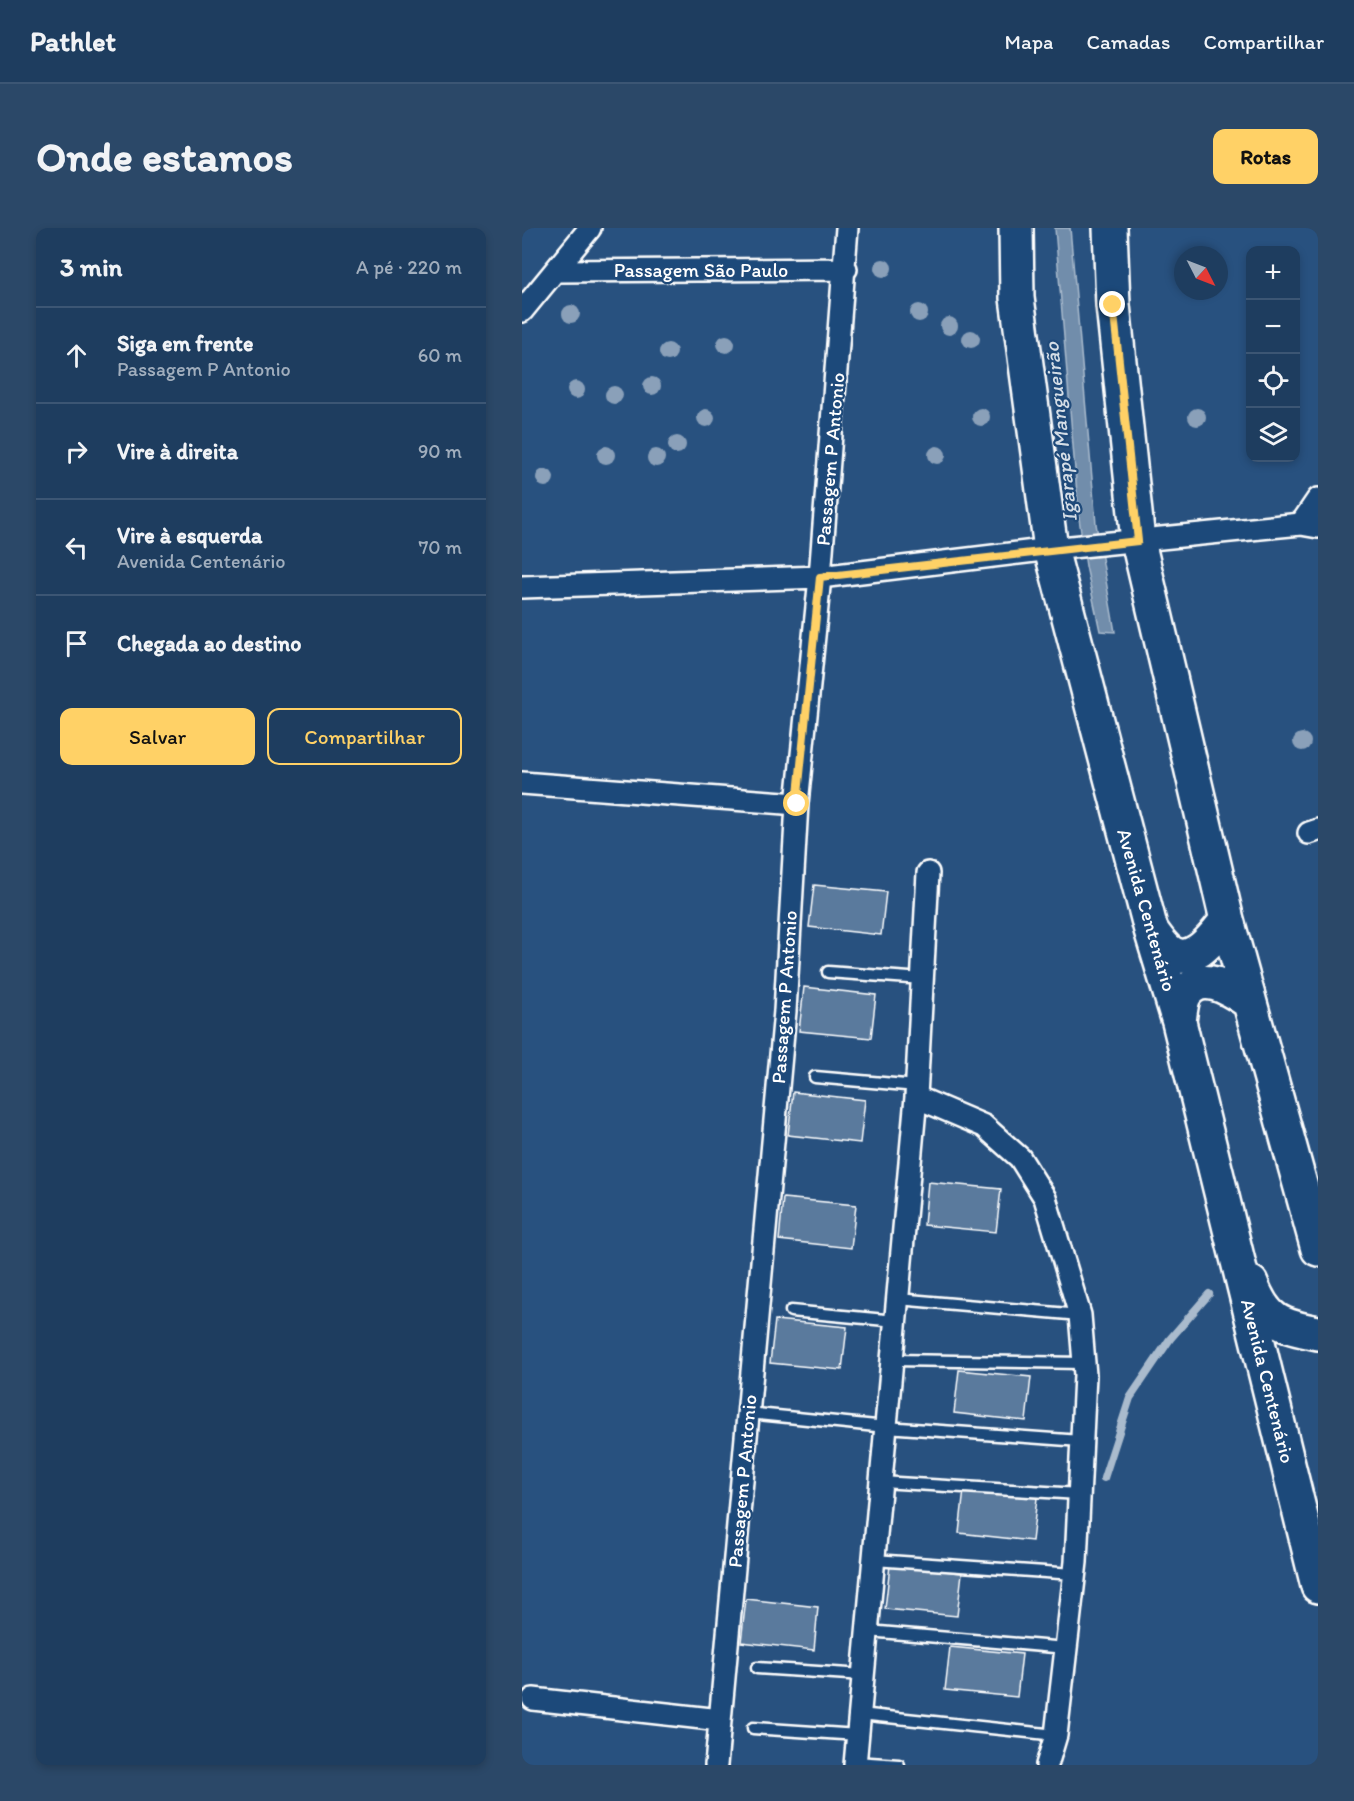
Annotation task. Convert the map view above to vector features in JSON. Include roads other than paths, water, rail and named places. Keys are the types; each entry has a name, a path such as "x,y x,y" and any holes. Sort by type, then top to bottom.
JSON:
{"main road":[{"name":"Avenida Centenário","path":"1016,228 1017,298 1057,548 1150,930 1179,1022 1318,1586"},
{"path":"1110,228 1113,305 1130,541 1248,1001 1318,1249"},
{"path":"1150,930 1167,951 1184,955 1199,952 1212,940 1227,920"},
{"path":"1179,1022 1184,995 1194,986 1212,982 1225,985 1248,1001"},
{"path":"1228,1219 1259,1305 1272,1319 1284,1325 1318,1333"}],"street":[{"path":"522,311 590,228"},
{"name":"Passagem P Antonio","path":"716,1765 785,1011 797,804 820,577 846,269 847,228"},
{"name":"Passagem São Paulo","path":"555,271 846,269"},
{"path":"522,587 820,577 1057,548 1309,526 1318,499"},
{"path":"522,783 797,804"},
{"path":"856,1763 917,1091 928,873"},
{"path":"917,1091 984,1126 1020,1158 1044,1198 1080,1315 1082,1363 1085,1375 1074,1574 1056,1735 1047,1765"},
{"path":"533,1699 720,1719"}],"lane":[{"path":"828,972 923,979"},
{"path":"814,1077 917,1091"},
{"path":"898,1299 1080,1315"},
{"path":"791,1311 896,1321"},
{"path":"892,1360 1082,1363"},
{"path":"748,1413 886,1427 1082,1441"},
{"path":"881,1482 1079,1494"},
{"path":"874,1560 1074,1574"},
{"path":"868,1631 1066,1648"},
{"path":"757,1668 864,1674"},
{"path":"753,1728 859,1724 1056,1735"},
{"path":"856,1763 900,1765"}],"water":[{"path":"1055,228 1070,228 1096,524 1115,632 1100,631 1086,566 1079,518"}],"waterway":[{"path":"1104,1478 1130,1398 1170,1339 1209,1294"}],"water label":[{"name":"Igarapé Mangueirão","path":"1060,432"}]}
